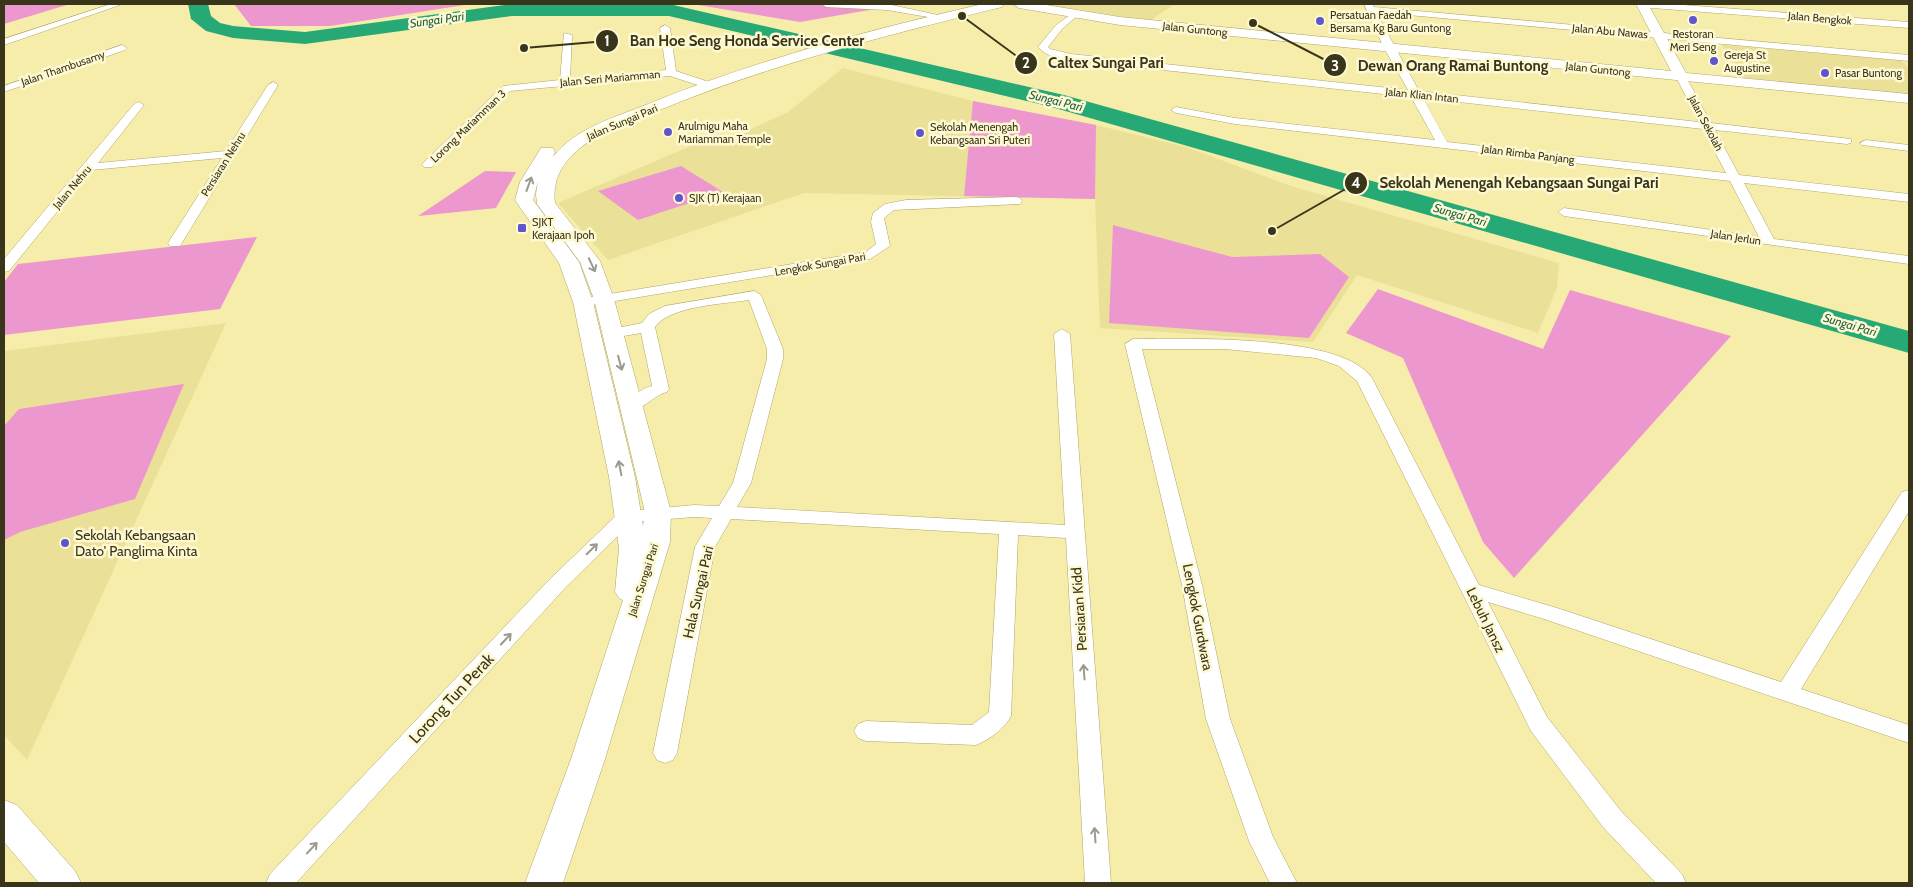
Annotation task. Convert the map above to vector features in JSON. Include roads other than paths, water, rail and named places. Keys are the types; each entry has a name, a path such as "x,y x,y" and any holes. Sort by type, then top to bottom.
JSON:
{"main road":[{"name":"Jalan Sungai Pari","path":"548,876 588,759 656,542 658,512 612,333 572,268 544,196 547,181 564,152 583,138 706,84 781,58 877,30 982,4"},
{"name":"Jalan Sungai Pari","path":"877,30 998,4"},
{"name":"Jalan Guntong","path":"1019,4 1074,15 1909,100"},
{"name":"Jalan Sekolah","path":"1641,4 1681,77"},
{"name":"Jalan Sungai Pari","path":"594,301 609,412 633,548 628,628"},
{"path":"4,816 62,883"}],"street":[{"path":"826,4 887,7 934,15"},
{"name":"Jalan Bengkok","path":"1641,4 1909,25"},
{"path":"4,42 116,5"},
{"path":"1369,7 1389,48 1443,144"},
{"name":"Jalan Abu Nawas","path":"1369,7 1909,58"},
{"name":"Jalan Klian Intan","path":"1074,15 1050,37 1043,47 1047,51 1071,57 1847,141"},
{"path":"665,28 671,73"},
{"path":"565,83 567,35"},
{"name":"Jalan Thambusamy","path":"5,88 122,48"},
{"name":"Jalan Seri Mariamman","path":"507,88 671,73 706,84"},
{"name":"Jalan Sekolah","path":"1681,77 1769,242"},
{"name":"Persiaran Nehru","path":"175,243 273,85"},
{"name":"Lorong Mariamman 3","path":"428,164 507,88"},
{"name":"Jalan Nehru","path":"4,268 139,105"},
{"name":"Jalan Rimba Panjang","path":"1176,110 1235,120 1909,198"},
{"path":"1866,143 1909,148"},
{"path":"88,167 229,154"},
{"name":"Lengkok Sungai Pari","path":"594,301 870,255 883,246 884,242 876,221 879,213 906,204 1016,201"},
{"name":"Jalan Jerlun","path":"1564,212 1909,260"},
{"name":"Hala Sungai Pari","path":"646,327 654,317 670,309 754,295 775,349 775,359 742,483 705,547 665,753"},
{"path":"612,333 646,327 662,389 652,391 632,406"},
{"name":"Persiaran Kidd","path":"1062,334 1098,883"},
{"name":"Lebuh Jansz","path":"1133,344 1225,344 1318,354 1345,363 1364,378 1472,590 1518,686 1539,724 1612,819 1673,883"},
{"name":"Lengkok Gurdwara","path":"1133,344 1192,585 1218,718 1262,841 1284,883"},
{"path":"1787,692 1909,496"},
{"path":"627,516 658,512 725,513 1074,532"},
{"name":"Lorong Tun Perak","path":"279,883 558,583 627,516"},
{"path":"866,731 976,735 1000,716 1008,528"},
{"path":"1472,590 1550,613 1909,734"}],"waterway":[{"name":"Sungai Pari","path":"198,4 201,19 213,27 233,32 305,38 512,10 669,10 1055,100 1909,342"}],"place":[{"name":"Caltex Sungai Pari","path":"962,16"},
{"name":"Restoran Meri Seng","path":"1693,20"},
{"name":"Persatuan Faedah Bersama Kg Baru Guntong","path":"1320,21"},
{"name":"Dewan Orang Ramai Buntong","path":"1253,23"},
{"name":"Ban Hoe Seng Honda Service Center","path":"524,48"},
{"name":"Gereja St Augustine","path":"1714,61"},
{"name":"Pasar Buntong","path":"1825,73"},
{"name":"Arulmigu Maha Mariamman Temple","path":"668,132"},
{"name":"Sekolah Menengah Kebangsaan Sri Puteri","path":"920,133"},
{"name":"SJK (T) Kerajaan","path":"679,198"},
{"name":"SJKT Kerajaan Ipoh","path":"522,228"},
{"name":"Sekolah Menengah Kebangsaan Sungai Pari","path":"1272,231"},
{"name":"Sekolah Kebangsaan Dato' Panglima Kinta","path":"65,543"}]}
